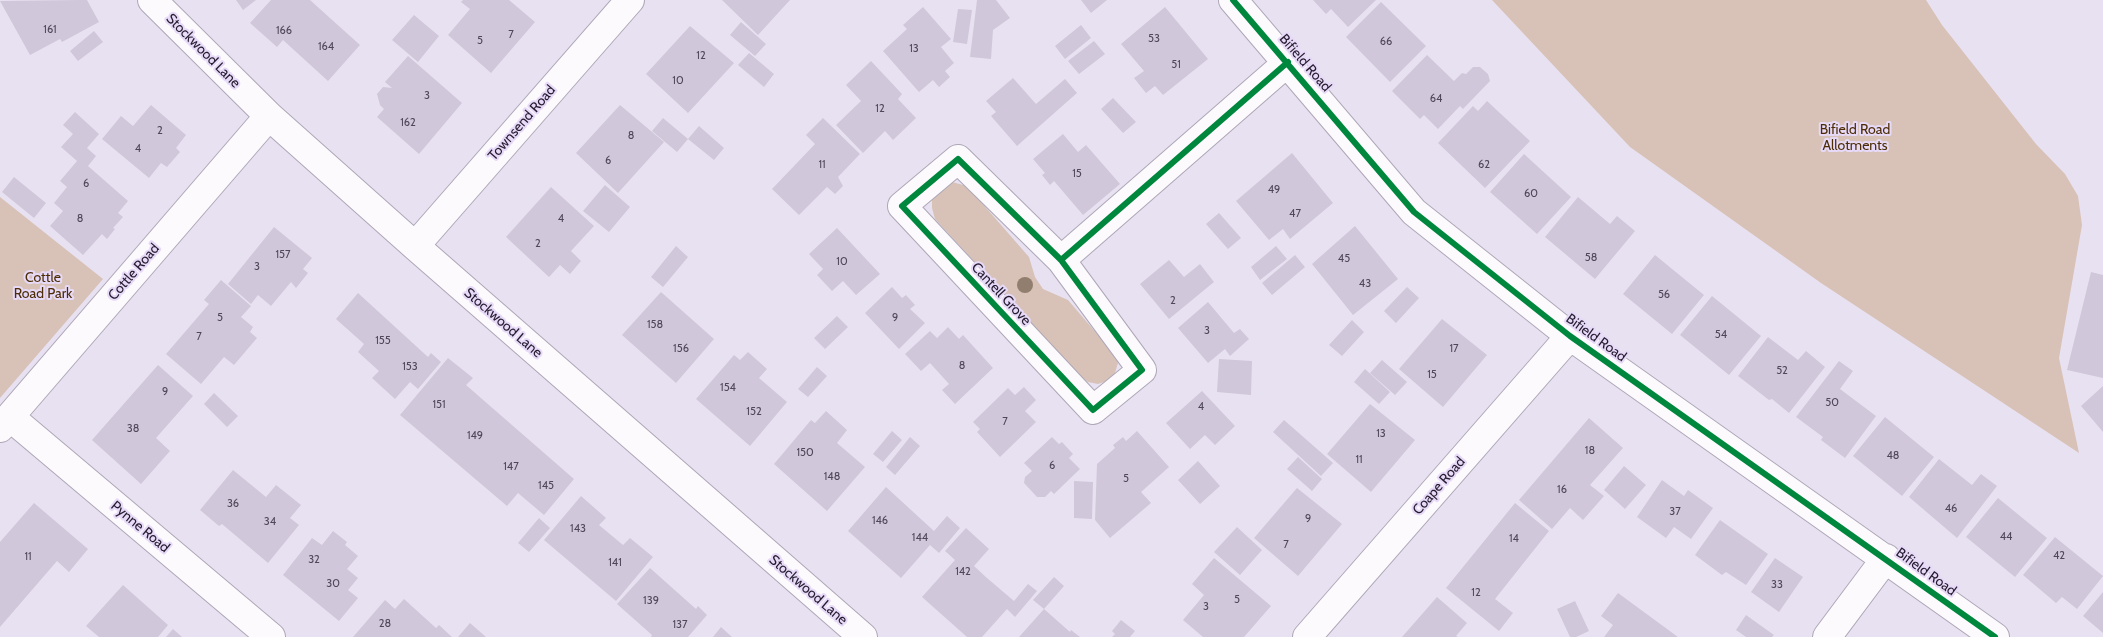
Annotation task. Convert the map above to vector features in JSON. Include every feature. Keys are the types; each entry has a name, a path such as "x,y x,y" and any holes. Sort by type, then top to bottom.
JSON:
{"street":[{"name":"Stockwood Lane","path":"152,0 269,116 862,637"},
{"name":"Townsend Road","path":"415,246 630,0"},
{"name":"Bifield Road","path":"1234,0 1414,212 1570,336 1995,637"},
{"path":"1061,260 1288,62"},
{"name":"Cottle Road","path":"5,423 269,116"},
{"name":"Cantell Grove","path":"958,159 1061,260 1142,370 1093,410 902,206 958,159"},
{"name":"Coape Road","path":"1307,637 1570,336"},
{"name":"Pynne Road","path":"5,423 271,637"},
{"path":"1827,637 1886,558"}],"green space":[{"name":"Bifield Road Allotments","path":"1492,0 1926,0 1942,25 2036,144 2065,174 2078,196 2082,225 2059,358 2079,453 1821,283 1630,147"},
{"path":"952,182 967,186 1029,257 1035,277 1043,289 1068,300 1110,349 1118,363 1114,376 1098,384 1088,382 1080,376 935,219 932,197"},
{"name":"Cottle Road Park","path":"0,197 103,279 0,398"}],"building":[{"path":"87,0 99,22 62,42 60,39 30,55 0,1"},
{"path":"236,0 256,0 243,10"},
{"path":"271,0 310,0 360,45 328,81 283,40 277,47 250,23"},
{"path":"463,0 509,0 535,22 491,73 448,35 470,9 461,2"},
{"path":"722,0 790,0 758,35"},
{"path":"977,0 996,0 1010,18 993,30 991,59 970,57"},
{"path":"1081,0 1107,0 1091,13"},
{"path":"1313,0 1376,0 1348,27 1331,9 1326,14"},
{"path":"1381,2 1426,46 1390,82 1346,37"},
{"path":"923,7 951,39 941,47 954,63 945,71 950,77 939,87 933,80 919,92 883,51 907,29 903,25"},
{"path":"1165,7 1208,59 1163,95 1155,86 1146,93 1134,78 1144,71 1121,44"},
{"path":"958,9 972,10 967,44 953,42"},
{"path":"414,15 439,36 418,62 392,40"},
{"path":"741,22 766,44 755,56 730,35"},
{"path":"1081,25 1091,38 1065,59 1055,46"},
{"path":"690,26 734,63 688,113 646,74"},
{"path":"94,31 103,42 78,61 70,51"},
{"path":"1094,41 1105,54 1079,74 1068,61"},
{"path":"749,53 774,74 764,87 738,65"},
{"path":"1427,55 1454,81 1462,73 1466,74 1473,67 1480,67 1488,74 1490,81 1463,109 1460,106 1438,129 1424,115 1420,119 1392,91"},
{"path":"408,56 462,103 419,154 377,117 384,109 380,105 377,94 383,87 392,88 385,82"},
{"path":"871,61 902,94 898,99 916,118 893,140 885,131 863,153 836,125 861,101 846,85"},
{"path":"1013,78 1036,104 1065,79 1077,93 1017,146 991,116 996,112 986,101"},
{"path":"1113,98 1136,122 1123,133 1101,109"},
{"path":"1487,101 1530,141 1485,188 1438,143 1473,106 1478,111"},
{"path":"151,105 186,135 176,148 180,152 167,167 161,163 149,178 102,139 121,116 133,126"},
{"path":"620,105 664,142 618,193 576,153"},
{"path":"75,112 99,134 87,148 96,156 88,166 128,201 118,213 123,217 113,228 115,229 107,239 102,234 83,255 50,226 63,211 54,203 67,187 60,181 77,161 61,147 73,134 63,125"},
{"path":"663,118 688,139 677,152 652,131"},
{"path":"823,118 860,154 838,177 843,186 835,194 827,187 799,215 772,189 815,144 806,135"},
{"path":"699,126 724,148 714,160 688,139"},
{"path":"1063,134 1078,152 1086,145 1120,184 1083,215 1054,181 1050,185 1042,175 1045,173 1033,159"},
{"path":"1292,153 1333,203 1290,239 1283,229 1269,240 1236,201"},
{"path":"1524,154 1571,197 1537,234 1490,192"},
{"path":"14,177 46,203 34,218 2,192"},
{"path":"605,185 630,207 609,232 583,211"},
{"path":"551,187 594,226 571,251 581,261 570,274 560,265 549,277 506,237"},
{"path":"1578,197 1610,224 1617,216 1635,231 1595,279 1545,237"},
{"path":"1219,213 1241,238 1228,249 1206,224"},
{"path":"1355,226 1398,279 1353,315 1312,264"},
{"path":"274,227 312,258 303,269 308,273 296,288 291,282 271,306 258,295 251,304 228,284"},
{"path":"837,228 880,274 856,295 843,281 832,291 817,275 823,269 809,254"},
{"path":"676,246 688,257 663,287 651,277"},
{"path":"1276,246 1287,259 1260,280 1251,267"},
{"path":"1295,255 1305,267 1272,295 1262,283"},
{"path":"1655,255 1704,295 1672,334 1623,294"},
{"path":"1169,260 1184,277 1200,264 1214,282 1169,319 1140,284"},
{"path":"2091,272 2103,275 2103,378 2067,370"},
{"path":"221,280 251,306 241,317 253,327 250,332 257,338 234,365 224,357 201,384 166,354 209,304 204,300"},
{"path":"892,287 902,298 906,295 915,305 910,309 925,323 899,349 865,313"},
{"path":"1407,287 1419,298 1396,323 1384,311"},
{"path":"661,292 714,339 676,383 622,335"},
{"path":"358,293 428,357 431,353 441,362 418,389 410,382 395,399 372,378 379,371 358,352 364,344 336,319"},
{"path":"1712,296 1761,336 1729,375 1680,335"},
{"path":"1208,302 1234,333 1240,329 1249,339 1230,356 1225,349 1208,363 1178,328"},
{"path":"837,316 848,327 825,349 814,338"},
{"path":"1442,319 1487,355 1443,407 1399,369"},
{"path":"1352,320 1364,332 1342,356 1329,345"},
{"path":"948,327 959,339 963,335 993,368 955,404 942,390 949,384 930,363 921,371 905,354 930,331 937,338"},
{"path":"1768,337 1798,360 1806,351 1825,367 1789,413 1738,376"},
{"path":"748,352 767,369 759,378 787,402 750,446 696,399 734,355 740,360"},
{"path":"448,358 473,378 466,385 574,479 544,515 518,493 507,506 400,415"},
{"path":"1219,359 1252,361 1251,395 1217,392"},
{"path":"1382,360 1407,382 1395,395 1370,373"},
{"path":"1839,361 1853,371 1840,389 1876,416 1845,458 1821,440 1823,437 1796,417"},
{"path":"158,365 193,396 156,438 170,451 141,484 92,440"},
{"path":"817,367 827,376 808,397 798,389"},
{"path":"1365,369 1390,392 1379,404 1354,382"},
{"path":"2103,386 2103,432 2081,406"},
{"path":"1024,387 1036,400 1025,411 1036,422 1000,457 977,432 980,429 973,422 1008,388 1015,395"},
{"path":"1202,391 1235,426 1215,445 1205,435 1190,449 1166,423"},
{"path":"214,393 238,416 227,427 204,404"},
{"path":"1370,404 1415,440 1371,492 1327,454"},
{"path":"826,411 847,430 837,443 865,467 827,511 774,464 811,420 815,423"},
{"path":"1885,417 1934,457 1902,496 1853,456"},
{"path":"1589,418 1623,448 1590,485 1604,496 1583,520 1570,508 1552,529 1519,500"},
{"path":"1284,420 1333,463 1321,476 1273,432"},
{"path":"892,431 902,440 883,462 873,454"},
{"path":"1137,431 1169,467 1141,492 1151,503 1110,538 1095,520 1097,464 1115,448 1113,445 1123,437 1126,441"},
{"path":"910,437 920,446 895,475 886,467"},
{"path":"1052,437 1059,444 1062,442 1073,454 1069,458 1080,469 1054,494 1051,491 1045,497 1037,497 1024,483 1025,477 1032,471 1024,463"},
{"path":"1298,457 1322,479 1312,491 1287,469"},
{"path":"1939,459 1972,485 1981,474 1997,486 1957,538 1909,497"},
{"path":"1198,461 1220,486 1200,504 1178,480"},
{"path":"1624,466 1646,485 1625,509 1604,490"},
{"path":"233,470 266,497 276,485 301,505 290,518 299,525 268,563 222,524 219,526 200,510"},
{"path":"1662,480 1684,496 1688,490 1713,508 1691,539 1674,527 1666,538 1637,517"},
{"path":"1074,481 1093,482 1092,519 1074,518"},
{"path":"886,487 934,531 947,516 960,528 939,553 930,545 901,578 848,531"},
{"path":"1297,488 1342,524 1298,576 1254,538"},
{"path":"581,496 606,518 599,525 623,545 630,538 653,557 616,601 544,540"},
{"path":"1998,498 2047,538 2015,577 1966,537"},
{"path":"34,503 88,549 69,572 57,561 0,627 0,542"},
{"path":"1515,503 1549,531 1495,599 1513,613 1499,631 1446,588"},
{"path":"539,518 550,528 529,552 518,543"},
{"path":"1720,520 1768,554 1746,585 1726,572 1722,575 1695,555"},
{"path":"1237,527 1262,550 1240,575 1214,552"},
{"path":"966,528 989,549 974,566 987,578 1014,601 1028,584 1037,591 1015,617 1007,609 982,637 967,637 922,597 955,560 945,551"},
{"path":"333,531 347,542 345,545 358,556 347,569 358,578 348,590 358,598 339,621 283,575 312,538 322,545"},
{"path":"2055,537 2103,576 2077,609 2062,597 2056,603 2023,575"},
{"path":"1214,558 1271,606 1244,637 1203,637 1183,620 1204,595 1192,584"},
{"path":"1775,558 1803,577 1779,612 1751,592"},
{"path":"650,568 696,609 698,606 707,615 688,637 651,637 652,635 617,604"},
{"path":"1054,577 1064,586 1044,609 1033,600"},
{"path":"123,585 168,625 158,637 99,637 86,626"},
{"path":"2103,592 2103,633 2083,616"},
{"path":"1618,593 1678,637 1604,637 1613,625 1601,616"},
{"path":"1437,597 1467,623 1456,636 1458,637 1402,637"},
{"path":"404,599 436,628 439,625 452,637 353,637 385,600 395,609"},
{"path":"1575,601 1589,631 1576,637 1570,637 1557,609"},
{"path":"1044,609 1070,632 1071,630 1080,637 1019,637"},
{"path":"1746,615 1774,635 1772,637 1746,637 1736,630"},
{"path":"1121,620 1135,631 1130,637 1112,637 1115,634 1112,631"},
{"path":"470,623 486,637 458,637"},
{"path":"721,627 732,637 713,637"},
{"path":"173,629 182,637 166,637"}],"cycle path":[{"path":"1233,0 1414,212 1570,336 1995,637"},
{"path":"1061,260 958,159 902,206 1093,410 1142,370 1061,260 1288,62"}]}
